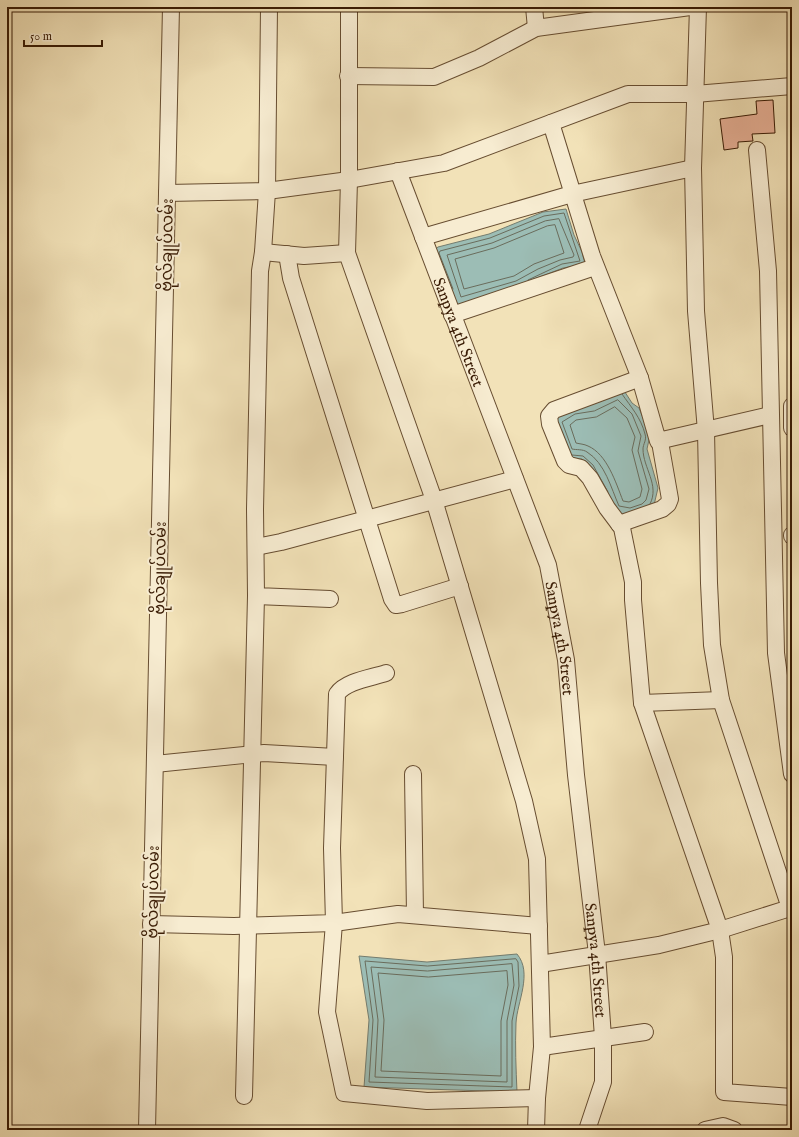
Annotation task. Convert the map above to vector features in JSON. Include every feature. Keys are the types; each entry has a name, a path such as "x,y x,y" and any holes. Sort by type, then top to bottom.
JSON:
{"street":[{"name":"ဗိုလ်ချုပ်လမ်း","path":"147,1130 171,7"},
{"path":"244,1096 247,926 253,754 256,596 255,509 260,271 263,252 267,191 269,7"},
{"path":"349,7 349,180 347,253 434,502 524,801 537,859 542,1047 536,1098 536,1130"},
{"path":"534,7 536,28"},
{"path":"348,76 434,77 479,58 536,28 616,12 690,7"},
{"path":"540,964 659,945 720,930 791,908 721,700 712,645 709,590 706,431 696,311 693,168 698,7"},
{"path":"167,193 267,191 349,180 444,163 628,94 695,94 792,86"},
{"path":"550,123 595,267 640,378 657,440 660,442 670,499 668,504 662,509 620,524"},
{"path":"757,150 768,271 776,653 792,774"},
{"path":"423,237 572,194 693,168"},
{"name":"Sanpya 4th Street","path":"398,171 548,565 566,660 576,774 597,954 603,1037 603,1082 587,1130"},
{"path":"263,252 304,256 347,253"},
{"path":"287,254 291,278 392,599 396,604 402,604 460,586"},
{"path":"452,315 595,267"},
{"path":"640,378 554,410 549,416 550,424 565,461 581,468 590,478 607,508 620,524 623,534 633,582 635,630 642,703 720,930 724,957 724,1092 792,1097"},
{"path":"792,406 792,428"},
{"path":"660,442 770,415"},
{"path":"256,546 281,542 515,480"},
{"path":"256,596 330,599"},
{"path":"386,673 347,686 341,689 337,694 332,848 334,924 327,1012 344,1093 427,1101 536,1098"},
{"path":"642,703 721,700"},
{"path":"154,764 253,754 335,757"},
{"path":"414,774 415,915"},
{"path":"151,924 247,926 334,924 398,914 539,926"},
{"path":"542,1047 645,1032"},
{"path":"705,1130 723,1126 734,1130"}],"water":[{"path":"566,209 585,264 563,268 456,309 434,250 438,247 489,234 543,212"},
{"path":"623,389 632,403 639,408 650,435 647,449 658,488 654,505 618,517 591,468 582,459 569,459 554,416"},
{"path":"517,954 522,962 524,979 516,1023 517,1092 364,1087 369,1020 359,956 427,962"}],"building":[{"path":"773,100 775,133 752,134 753,141 738,142 738,148 724,150 720,119 757,114 756,101"}]}
